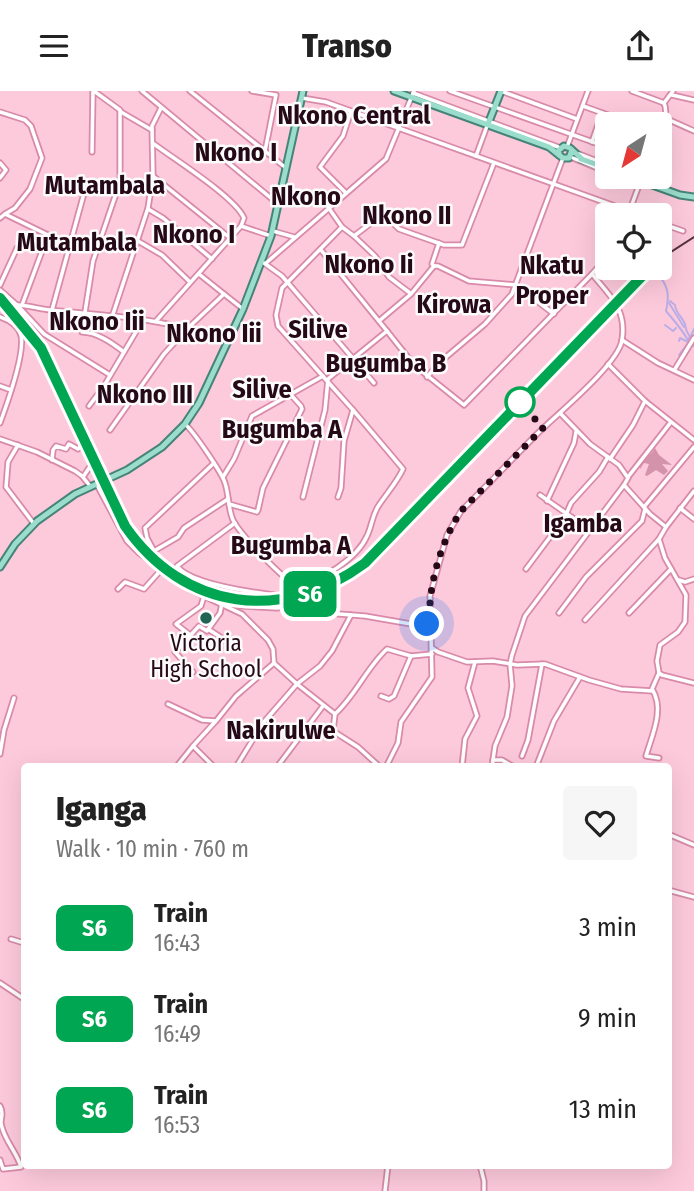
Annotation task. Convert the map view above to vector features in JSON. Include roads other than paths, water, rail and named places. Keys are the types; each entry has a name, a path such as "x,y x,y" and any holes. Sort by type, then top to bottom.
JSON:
{"main road":[{"path":"394,91 412,95 595,164"},
{"path":"488,123 500,91"},
{"path":"0,567 15,544 55,506 145,459 185,424 208,384 264,263 302,94"},
{"path":"665,189 694,197"}],"street":[{"path":"92,152 93,91 124,115 152,130"},
{"path":"142,91 278,204"},
{"path":"190,91 286,168"},
{"path":"197,96 200,91"},
{"path":"252,91 277,93 265,151"},
{"path":"450,91 595,143"},
{"path":"468,97 470,91"},
{"path":"500,91 577,119"},
{"path":"427,377 439,363 485,324 516,285 588,91"},
{"path":"632,91 664,103 666,112"},
{"path":"664,103 672,93 694,100"},
{"path":"302,94 604,203"},
{"path":"93,98 100,95"},
{"path":"374,383 287,282 264,263 386,159 412,95"},
{"path":"582,106 599,112"},
{"path":"113,314 148,208 153,176 152,130 160,108"},
{"path":"85,312 93,261 120,182 120,110"},
{"path":"346,193 320,167 343,136 351,111"},
{"path":"0,113 25,120 31,126 41,158 30,189 15,208 0,218"},
{"path":"672,121 694,131"},
{"path":"476,156 488,123 595,164"},
{"path":"592,142 595,133"},
{"path":"154,144 244,215 241,226 156,321"},
{"path":"0,163 6,170 0,178"},
{"path":"354,236 383,214 399,229 439,243 462,245 494,163"},
{"path":"153,176 230,238"},
{"path":"52,310 83,197"},
{"path":"328,207 342,227 374,257 389,277 411,294"},
{"path":"148,208 212,259"},
{"path":"5,214 48,235 20,307 7,320"},
{"path":"241,226 293,237"},
{"path":"185,424 198,438 223,477 235,523 251,544 295,586 318,579 353,555 364,541 375,512 403,469 326,377 278,326 276,316 280,293 287,282 342,227"},
{"path":"672,227 682,231"},
{"path":"138,241 162,255 190,282"},
{"path":"434,266 432,264 439,243"},
{"path":"17,248 0,288 44,334 110,375"},
{"path":"321,250 427,377 464,405 595,272"},
{"path":"434,266 442,267 469,281 516,285 554,314"},
{"path":"379,321 411,294 434,266"},
{"path":"200,274 243,309"},
{"path":"386,763 398,743 404,715 432,677 430,596 436,570 453,524 461,511 608,364 622,340 620,309 593,274"},
{"path":"110,430 150,373 187,329 224,294"},
{"path":"20,307 113,314 187,329"},
{"path":"0,317 17,327 22,344 0,423"},
{"path":"89,406 143,320"},
{"path":"223,477 234,459 252,416 354,360 387,331"},
{"path":"82,332 89,332 124,352"},
{"path":"21,335 40,349 70,408 90,465 83,477"},
{"path":"675,370 694,338"},
{"path":"622,340 658,363 694,380"},
{"path":"608,364 645,401 694,440"},
{"path":"303,497 325,410 326,377"},
{"path":"0,386 11,390"},
{"path":"213,464 145,528 154,551 178,537 184,528 229,502 257,512 263,488 302,409 291,395"},
{"path":"526,569 633,425 645,401"},
{"path":"338,498 344,441 354,410"},
{"path":"560,413 576,432 619,465 628,477"},
{"path":"493,763 495,747 507,717 512,672 510,664 524,616 671,422"},
{"path":"547,501 574,443 576,432"},
{"path":"0,439 52,460 83,477 90,487"},
{"path":"52,460 52,450 56,446 66,449 69,444 78,449 91,445"},
{"path":"18,445 8,462 6,487 34,524"},
{"path":"618,446 619,465"},
{"path":"559,613 586,577 642,521 644,508 694,447"},
{"path":"97,483 127,541 188,589 242,614 268,640 273,649 274,663 335,714"},
{"path":"624,485 644,508 666,527"},
{"path":"585,620 659,539 694,491"},
{"path":"540,495 590,530"},
{"path":"680,508 694,519"},
{"path":"235,523 177,566 180,571 214,583 274,596"},
{"path":"653,691 659,673 657,661 660,645 678,632 685,622 686,594 662,551 659,539"},
{"path":"629,613 671,569"},
{"path":"118,589 125,582 144,589 161,570"},
{"path":"678,580 685,582 694,579"},
{"path":"190,635 176,624 201,606 204,596"},
{"path":"223,604 277,608 299,605 326,613 430,625"},
{"path":"208,629 223,604"},
{"path":"238,763 263,723 297,684 320,666 332,651 351,615"},
{"path":"194,672 175,652 199,626 229,642"},
{"path":"432,647 462,661 542,664 621,688 653,691 657,696 657,720 646,756 659,758"},
{"path":"378,763 333,731 335,714 349,700 387,649 411,656 432,654"},
{"path":"381,696 389,699 394,696 411,656"},
{"path":"462,763 465,739 477,716 468,688 475,662"},
{"path":"179,763 236,696 274,663"},
{"path":"522,756 528,740 542,664"},
{"path":"512,672 517,665"},
{"path":"659,673 694,683"},
{"path":"538,763 554,721 580,677"},
{"path":"0,754 14,698"},
{"path":"168,704 202,720 216,721"},
{"path":"279,763 323,706"},
{"path":"193,746 210,763"},
{"path":"493,760 507,763"},
{"path":"672,836 694,845"},
{"path":"672,891 694,897"},
{"path":"10,939 21,942"},
{"path":"0,983 21,997"},
{"path":"0,1106 3,1110 3,1129 18,1155 21,1168 4,1169 0,1160"},
{"path":"385,1191 388,1169"},
{"path":"481,1169 484,1191"}],"waterway":[{"path":"662,280 668,295 666,311 689,343"},
{"path":"670,301 684,321 690,337 688,339"},
{"path":"669,303 684,327"},
{"path":"665,325 673,331 676,328"},
{"path":"691,336 694,329"},
{"path":"679,341 680,338 688,342"},
{"path":"679,355 688,343"}],"railway":[{"path":"672,251 694,237"},
{"path":"0,298 28,330 47,361 126,526 150,554 176,576 205,591 237,599 269,601 301,595 334,582 365,563 638,280"}],"train":[{"name":"S6","path":"0,298 41,348 125,526 139,545 174,576 196,587 216,595 260,601 304,596 327,587 365,563 638,280"}],"place":[{"name":"Victoria High School","path":"206,618"}],"district":[{"name":"Nkono Central","path":"354,115"},
{"name":"Nkono I","path":"236,152"},
{"name":"Mutambala","path":"105,185"},
{"name":"Nkono","path":"306,196"},
{"name":"Nkono II","path":"407,215"},
{"name":"Nkono I","path":"194,234"},
{"name":"Mutambala","path":"77,242"},
{"name":"Nkono Ii","path":"369,264"},
{"name":"Nkatu Proper","path":"552,280"},
{"name":"Kirowa","path":"454,304"},
{"name":"Nkono Iii","path":"97,321"},
{"name":"Silive","path":"318,329"},
{"name":"Nkono Iii","path":"214,333"},
{"name":"Bugumba B","path":"386,363"},
{"name":"Silive","path":"262,389"},
{"name":"Nkono III","path":"145,394"},
{"name":"Bugumba A","path":"282,429"},
{"name":"Igamba","path":"583,523"},
{"name":"Bugumba A","path":"291,545"},
{"name":"Nakirulwe","path":"281,730"}]}
